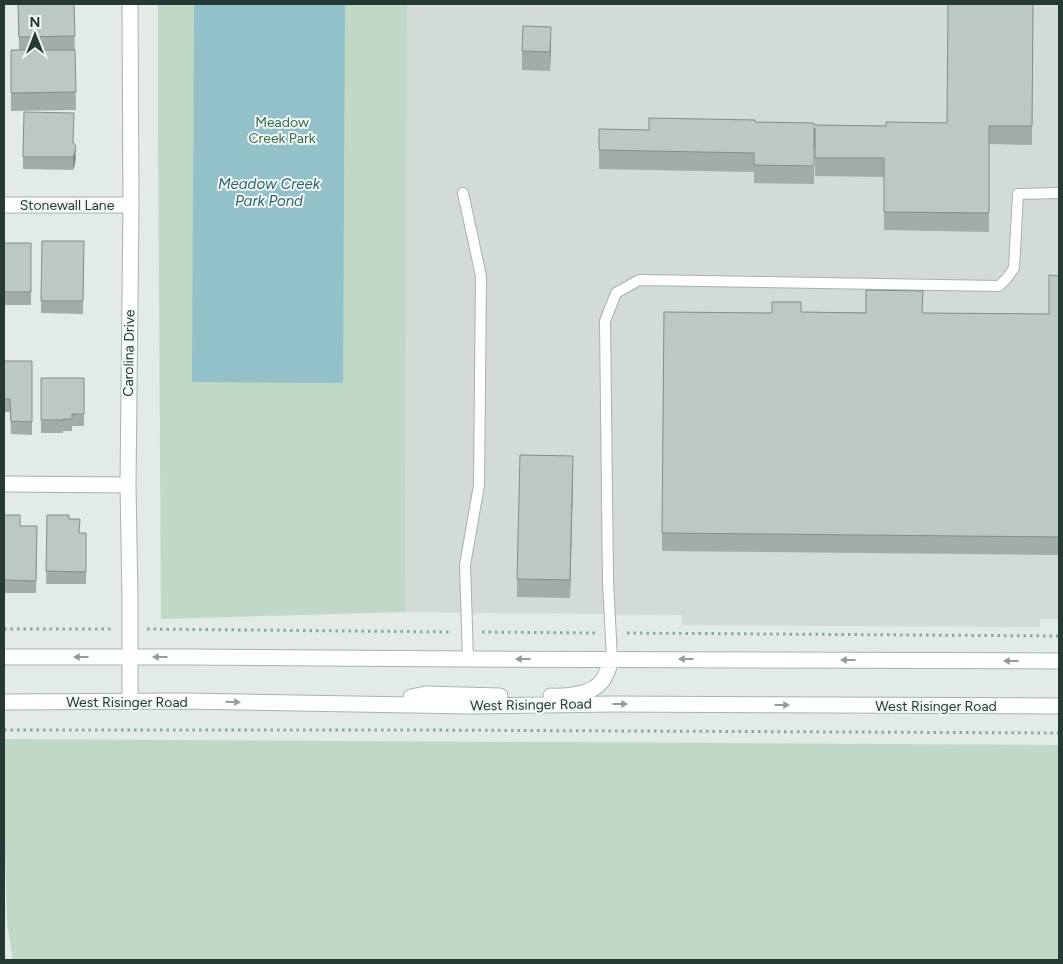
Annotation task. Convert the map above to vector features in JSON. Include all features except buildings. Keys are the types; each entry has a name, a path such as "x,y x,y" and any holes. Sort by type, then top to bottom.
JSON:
{"main road":[{"name":"Carolina Drive","path":"130,4 131,205 128,484 130,701"},
{"name":"Stonewall Lane","path":"4,205 131,205"},
{"path":"4,484 128,484"},
{"path":"4,657 1059,661"},
{"path":"396,704 411,696 426,694 557,696 589,691 602,681 612,659"},
{"name":"West Risinger Road","path":"4,702 130,701 468,706 632,704 1059,706"}],"lane":[{"path":"463,193 480,276 479,485 465,565 468,659"},
{"path":"612,659 608,581 605,321 616,293 639,280 999,286 1014,268 1018,194 1059,194"}],"path":[{"path":"4,629 1059,636"},
{"path":"4,730 1059,733"}],"shaded area":[{"path":"407,4 1059,4 1059,619 1040,619 1040,627 682,625 682,615 405,612"}],"green space":[{"name":"Meadow Creek Park","path":"158,4 407,4 405,612 161,619"},
{"path":"4,739 1059,745 1059,960 13,960 7,923"}],"water":[{"name":"Meadow Creek Park Pond","path":"194,4 345,4 343,383 192,382"}]}
